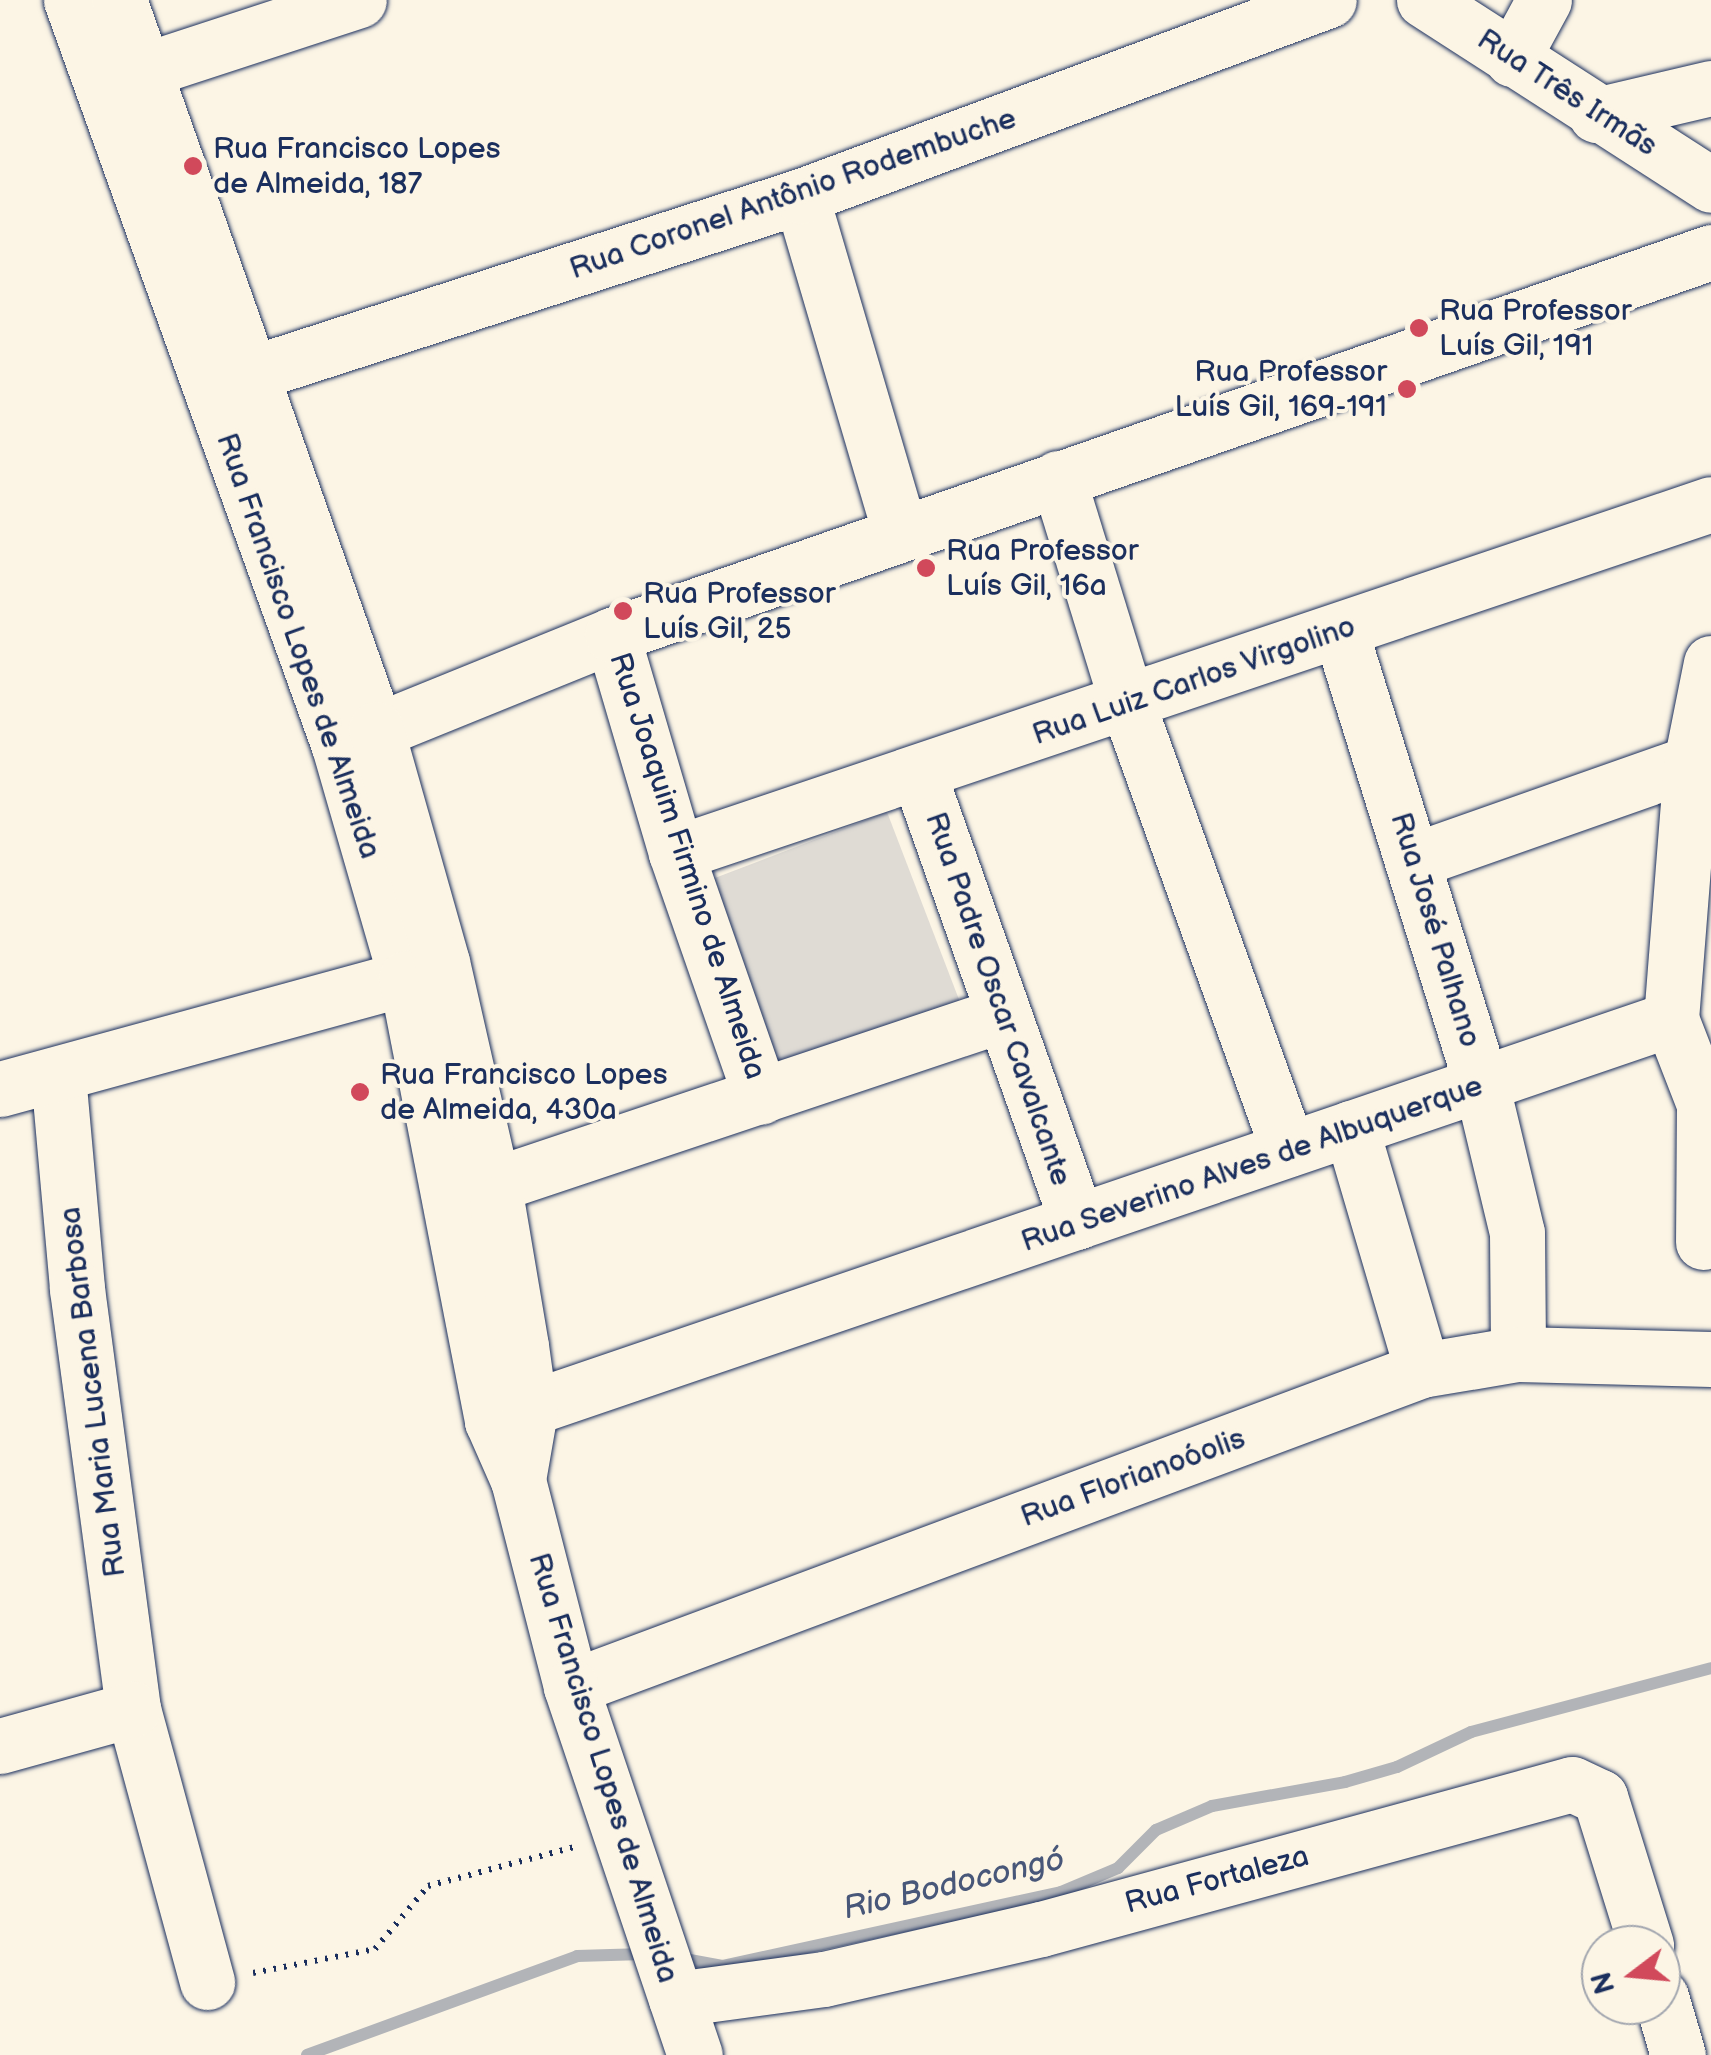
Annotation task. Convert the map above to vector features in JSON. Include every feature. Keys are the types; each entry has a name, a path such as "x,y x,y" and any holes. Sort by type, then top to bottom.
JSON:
{"street":[{"name":"Rua Francisco Lopes de Almeida","path":"71,0 442,962 493,1185 518,1480 571,1687 695,2055"},
{"name":"Rua Francisco Lopes de Almeida","path":"120,0 252,373 358,738 406,978 511,1416"},
{"path":"145,70 359,0"},
{"name":"Rua Coronel Antônio Rodembuche","path":"252,373 800,196 1328,0"},
{"name":"Rua Três Irmãs","path":"1424,0 1711,185"},
{"path":"1512,59 1544,0"},
{"path":"1596,114 1711,88"},
{"path":"800,196 900,532"},
{"path":"358,738 612,634 1711,252"},
{"path":"1058,478 1128,705 1288,1148"},
{"name":"Rua Luiz Carlos Virgolino","path":"676,853 1128,705 1711,504"},
{"name":"Rua José Palhano","path":"1340,630 1416,860 1482,1087 1517,1234 1518,1354"},
{"name":"Rua Joaquim Firmino de Almeida","path":"612,634 676,853 761,1097"},
{"path":"1702,1242 1704,1104 1671,1018 1691,763 1711,663"},
{"path":"1416,860 1691,763"},
{"name":"Rua Padre Oscar Cavalcante","path":"919,774 1001,1016 1078,1222"},
{"path":"0,1090 406,978"},
{"path":"493,1185 1001,1016"},
{"name":"Rua Severino Alves de Albuquerque","path":"511,1416 1288,1148 1482,1087 1671,1018"},
{"name":"Rua Maria Lucena Barbosa","path":"58,1075 78,1290 133,1708 207,1982"},
{"path":"1351,1128 1422,1370"},
{"name":"Rua Florianoóolis","path":"571,1687 1422,1370 1518,1354 1711,1359"},
{"path":"0,1746 133,1708"},
{"name":"Rua Fortaleza","path":"669,1977 824,1979 1041,1929 1572,1784 1600,1796 1640,1925"},
{"path":"1669,2025 1678,2055"}],"path":[{"path":"207,1982 375,1949 428,1886 620,1835"}],"shaded area":[{"path":"887,812 962,1008 778,1079 703,883"}],"waterway":[{"name":"Rio Bodocongó","path":"679,1958 722,1966 1061,1892 1118,1868 1156,1830 1212,1806 1345,1782 1397,1767 1471,1732 1711,1668"},
{"name":"Rio Bodocongó","path":"307,2055 577,1956 644,1954"}],"place":[{"name":"Rua Francisco Lopes de Almeida, 187","path":"193,166"},
{"name":"Rua Professor Luís Gil, 191","path":"1419,328"},
{"name":"Rua Professor Luís Gil, 169-191","path":"1407,389"},
{"name":"Rua Professor Luís Gil, 16a","path":"926,568"},
{"name":"Rua Professor Luís Gil, 25","path":"623,611"},
{"name":"Rua Francisco Lopes de Almeida, 430a","path":"360,1092"}]}
